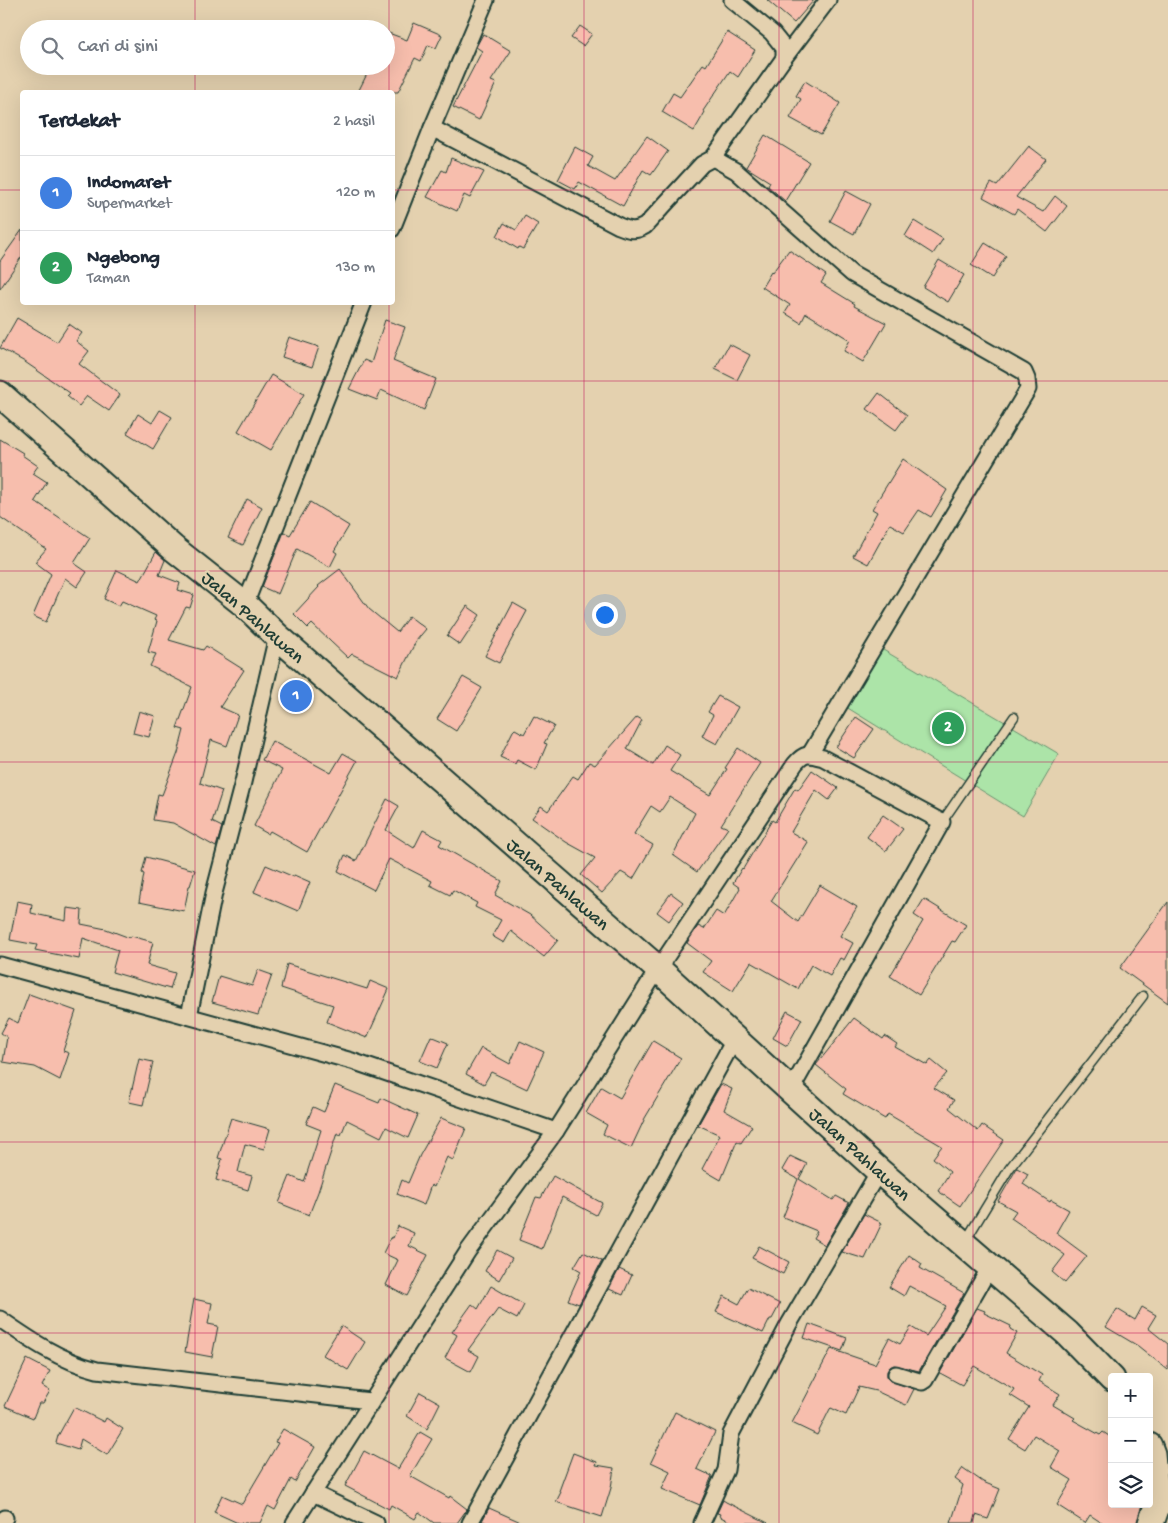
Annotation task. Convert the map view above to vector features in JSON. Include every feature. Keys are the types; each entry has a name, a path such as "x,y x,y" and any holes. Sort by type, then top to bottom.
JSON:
{"highway":[{"name":"Jalan Pahlawan","path":"0,394 173,548 245,605 277,636 658,969 879,1171 1067,1333 1108,1375"},
{"path":"1153,1462 1159,1509"}],"street":[{"path":"395,221 486,0"},
{"path":"732,0 777,38 784,48 784,58"},
{"path":"432,128 611,222 630,230 638,230 645,226 702,164 713,158 828,0"},
{"path":"713,158 736,171 852,274 1024,372 1027,379 1028,389 810,754"},
{"path":"245,605 363,305"},
{"path":"189,1016 214,893 243,782 277,636"},
{"path":"294,1523 370,1401 468,1251 556,1130 658,969 795,764 802,756 810,754 823,758 942,822 791,1090"},
{"path":"0,966 352,1061 556,1130"},
{"path":"470,1523 734,1040"},
{"path":"702,1523 726,1470 731,1434 789,1324 879,1171"},
{"path":"896,1374 922,1382 925,1380 990,1267"},
{"path":"0,1319 43,1348 64,1359 96,1370 370,1401"},
{"path":"312,1494 376,1523"}],"lane":[{"path":"942,822 1014,717"},
{"path":"963,1243 1009,1169 1143,996"}],"green space":[{"path":"873,644 1059,754 1023,816 838,702"}],"building":[{"path":"767,0 814,0 794,23"},
{"path":"414,23 442,35 436,48 428,45 421,61 415,58 398,92 395,92 395,90 359,90 366,75 395,75 395,35 407,40"},
{"path":"580,26 592,34 583,46 571,38"},
{"path":"727,32 755,50 738,77 730,71 703,111 705,112 694,131 662,112 673,93 680,97 703,64 706,66"},
{"path":"483,34 511,51 491,81 496,83 479,120 453,107 482,51 476,47"},
{"path":"805,81 840,103 821,135 790,118 801,99 796,96"},
{"path":"765,135 809,162 785,201 768,186 770,182 746,167"},
{"path":"647,136 668,151 651,175 643,170 623,206 579,182 575,189 558,180 575,147 593,157 588,166 615,181"},
{"path":"1029,146 1046,159 1016,197 1043,212 1055,196 1067,206 1047,232 1017,209 1014,214 983,197 991,183 997,186"},
{"path":"451,158 484,172 470,198 464,195 457,211 427,197 442,170 446,172"},
{"path":"846,191 870,204 854,234 830,221"},
{"path":"525,216 538,224 523,249 519,247 518,249 497,236 504,223 516,230"},
{"path":"914,221 943,239 933,254 905,236"},
{"path":"20,233 20,259 0,289 0,261"},
{"path":"985,243 1006,256 992,278 971,265"},
{"path":"789,250 826,275 821,283 855,304 854,306 886,323 863,362 844,351 850,340 806,313 801,323 785,313 790,305 762,287 771,272"},
{"path":"939,260 964,275 948,302 923,287"},
{"path":"17,318 57,342 69,324 82,333 76,341 89,351 79,364 120,395 109,411 87,396 79,406 67,396 70,393 25,362 0,348"},
{"path":"385,320 405,327 393,361 436,379 424,410 381,390 377,400 349,389 364,360 371,363"},
{"path":"289,337 319,347 312,367 282,357"},
{"path":"729,344 750,355 737,380 715,369"},
{"path":"271,375 304,394 271,450 238,431"},
{"path":"879,393 907,415 896,430 867,409"},
{"path":"160,410 172,417 153,449 127,433 138,414 152,423"},
{"path":"0,439 23,453 22,455 38,466 33,473 47,482 35,501 90,538 74,563 87,572 77,587 65,578 46,622 33,616 51,574 35,562 46,549 0,517"},
{"path":"903,459 947,490 931,517 919,510 904,532 890,524 868,564 853,556 877,512 872,509"},
{"path":"247,499 262,507 243,545 228,538"},
{"path":"310,502 349,526 334,551 337,553 330,567 297,549 278,594 262,587 284,532 290,535"},
{"path":"156,552 165,560 159,575 180,583 178,590 194,595 190,608 186,607 169,640 203,650 206,646 244,670 220,707 238,715 227,746 211,740 200,783 222,791 212,822 222,827 216,847 173,823 153,820 158,794 162,795 178,753 184,730 177,728 192,687 150,666 156,654 148,652 157,621 154,620 156,616 122,601 119,606 104,599 117,570 140,581"},
{"path":"340,569 369,609 397,632 409,616 426,629 416,641 398,677 352,654 348,658 312,624 308,628 294,614 318,586"},
{"path":"513,603 527,611 499,663 485,656"},
{"path":"467,606 480,615 460,645 447,636"},
{"path":"463,677 482,688 456,731 437,719"},
{"path":"718,696 738,707 717,744 702,736 713,715 708,712"},
{"path":"139,711 155,716 149,737 133,733"},
{"path":"534,716 554,726 544,743 547,744 536,770 517,760 515,764 500,757 513,731 515,729 524,734"},
{"path":"637,717 642,720 627,749 653,765 665,745 680,755 670,771 710,795 738,748 760,763 721,825 728,828 697,872 673,855 695,813 670,797 660,812 651,806 634,834 653,845 633,879 621,872 602,893 581,875 595,858 566,842 532,818 541,806 548,811 573,776 578,779 589,762 595,765"},
{"path":"856,717 874,729 854,758 836,747"},
{"path":"272,741 331,773 343,753 357,761 307,852 270,831 268,834 254,826 282,770 262,760"},
{"path":"812,770 838,788 829,800 816,790 791,832 808,842 771,901 798,922 820,885 857,907 840,936 853,943 844,960 840,958 830,976 811,965 798,989 751,962 733,991 703,972 711,961 687,943 698,926 704,929 716,911 724,916 740,888 733,883 742,868 772,820 775,822 795,788 798,790"},
{"path":"387,799 399,806 386,830 414,848 423,830 442,840 439,845 502,881 495,895 530,915 558,940 544,957 511,931 504,943 492,936 501,920 475,907 477,903 453,890 450,895 430,885 432,881 389,859 374,890 338,871 345,855 356,861"},
{"path":"883,815 903,829 886,851 867,837"},
{"path":"146,857 195,870 189,886 184,911 139,902"},
{"path":"266,865 310,882 298,911 254,892"},
{"path":"671,893 683,902 669,921 657,912"},
{"path":"924,899 966,925 955,942 952,941 919,995 890,976 923,921 914,915"},
{"path":"17,901 32,904 31,913 66,921 67,908 82,910 81,924 106,929 130,938 131,936 153,942 147,965 175,973 170,989 112,972 118,950 83,938 79,959 35,950 37,945 10,940"},
{"path":"1168,902 1168,1003 1120,968"},
{"path":"287,964 367,989 370,981 389,989 367,1038 327,1022 333,1005 281,988"},
{"path":"258,970 272,975 258,1015 212,1002 219,976 252,986"},
{"path":"29,994 76,1011 63,1051 69,1053 60,1080 35,1067 3,1062 7,1037 1,1033 9,1018 18,1023"},
{"path":"787,1011 802,1019 787,1046 773,1038"},
{"path":"854,1018 883,1039 885,1036 897,1044 895,1047 927,1065 931,1060 947,1073 934,1088 954,1100 949,1108 978,1131 982,1125 1004,1140 960,1206 938,1191 950,1172 933,1158 942,1146 888,1114 885,1119 843,1094 846,1089 816,1065"},
{"path":"431,1036 448,1043 437,1068 420,1061"},
{"path":"520,1041 544,1052 527,1089 491,1072 484,1084 466,1074 481,1048 510,1064"},
{"path":"653,1041 681,1058 645,1118 631,1148 603,1134 607,1125 586,1113 601,1087 620,1098"},
{"path":"139,1059 153,1062 143,1105 129,1102"},
{"path":"721,1084 732,1089 724,1110 752,1126 741,1143 737,1141 721,1180 702,1169 720,1135 698,1125"},
{"path":"335,1085 379,1103 381,1098 418,1115 408,1138 386,1127 381,1137 347,1120 341,1135 337,1133 309,1215 279,1203 290,1176 304,1182 321,1130 306,1124 313,1107 324,1112"},
{"path":"231,1118 270,1129 264,1149 245,1144 238,1172 252,1176 248,1190 216,1180 222,1159 218,1158"},
{"path":"441,1118 466,1128 453,1160 447,1157 434,1187 431,1185 424,1205 397,1194 402,1180 408,1183 420,1155"},
{"path":"790,1156 807,1164 799,1179 833,1200 836,1196 849,1203 825,1245 813,1238 817,1231 783,1217 798,1179 782,1170"},
{"path":"1017,1168 1028,1174 1023,1184 1050,1202 1051,1200 1069,1210 1056,1233 1087,1256 1065,1283 1052,1272 1065,1255 1011,1218 1016,1211 998,1201"},
{"path":"553,1176 602,1203 596,1215 562,1197 542,1249 519,1240 536,1197 541,1198"},
{"path":"864,1214 882,1223 865,1259 842,1252"},
{"path":"398,1226 414,1233 409,1246 428,1255 407,1296 386,1285 398,1260 383,1253"},
{"path":"759,1246 789,1262 783,1274 752,1258"},
{"path":"497,1250 512,1258 499,1280 485,1271"},
{"path":"583,1252 602,1261 579,1304 568,1300 581,1271 574,1267"},
{"path":"909,1255 922,1264 920,1268 964,1293 919,1371 894,1365 887,1371 890,1381 914,1389 906,1405 876,1391 859,1387 846,1415 831,1408 817,1435 792,1423 831,1349 875,1364 889,1338 900,1344 911,1327 926,1336 946,1306 909,1286 904,1296 889,1287"},
{"path":"619,1269 632,1275 623,1295 609,1289"},
{"path":"491,1286 524,1305 517,1319 498,1309 468,1350 479,1356 471,1372 445,1358 457,1335 452,1332 472,1304 478,1309"},
{"path":"748,1288 780,1304 763,1333 716,1312 724,1296 739,1304"},
{"path":"194,1299 212,1303 208,1324 218,1326 212,1357 185,1352"},
{"path":"1142,1307 1156,1315 1148,1328 1168,1344 1168,1370 1138,1346 1106,1327 1117,1309 1135,1320"},
{"path":"977,1308 1011,1326 1010,1329 1017,1333 1006,1353 1042,1375 1039,1381 1060,1394 1053,1405 1075,1418 1073,1420 1100,1435 1103,1432 1108,1435 1108,1508 1141,1508 1137,1523 1102,1523 1090,1515 1085,1523 1057,1505 1072,1480 1051,1467 1060,1451 1034,1435 1025,1449 1009,1439 1029,1407 1010,1395 1014,1389 974,1366 962,1385 940,1373"},
{"path":"809,1324 847,1338 842,1351 804,1338"},
{"path":"341,1326 365,1342 348,1370 323,1355"},
{"path":"27,1359 50,1371 42,1386 50,1391 43,1403 39,1403 33,1418 5,1406"},
{"path":"420,1392 440,1403 427,1429 407,1416"},
{"path":"74,1407 104,1422 106,1418 123,1429 107,1455 81,1439 78,1450 56,1443"},
{"path":"675,1412 715,1432 697,1469 712,1476 700,1505 662,1489 670,1471 651,1462"},
{"path":"283,1429 315,1447 295,1482 291,1479 275,1510 268,1506 260,1523 238,1523 214,1512 222,1495 242,1504 278,1443 275,1442"},
{"path":"420,1432 432,1439 410,1476 449,1498 450,1496 467,1509 457,1523 434,1523 419,1512 415,1519 391,1505 389,1509 345,1486 364,1451 398,1469"},
{"path":"573,1453 597,1462 596,1465 614,1468 611,1488 602,1517 556,1502"},
{"path":"963,1468 983,1482 1000,1489 988,1519 976,1515 974,1523 951,1523 963,1485 955,1479"},
{"path":"723,1500 768,1523 732,1523 717,1513"},
{"path":"489,1508 523,1523 488,1523 482,1521"}],"place":[{"name":"Indomaret","path":"296,696"},
{"name":"Ngebong","path":"948,728"}]}
